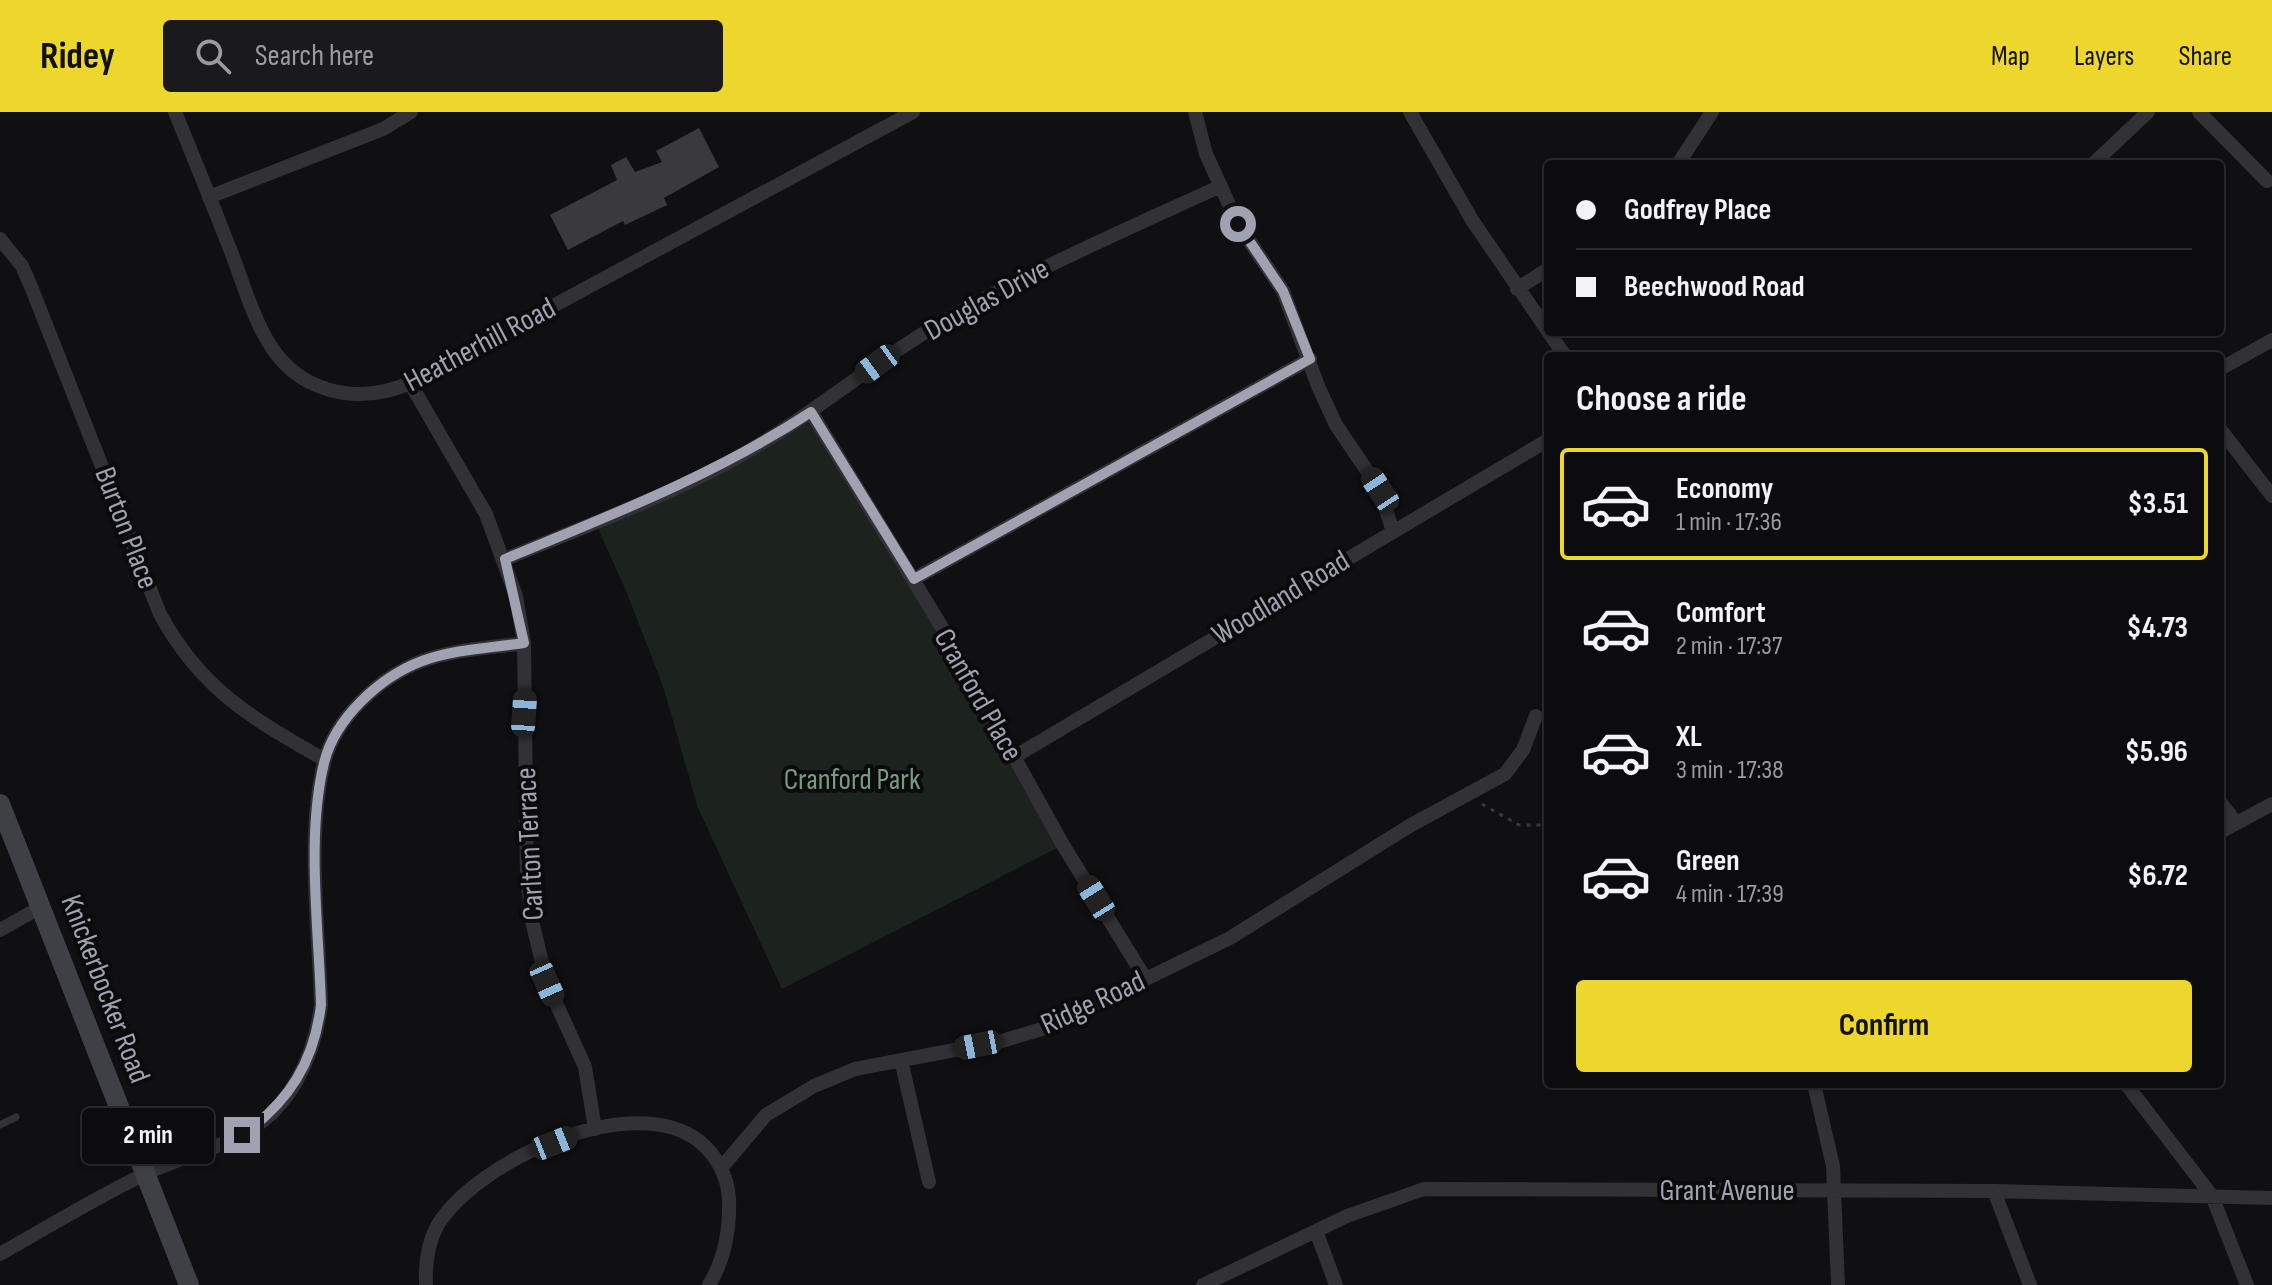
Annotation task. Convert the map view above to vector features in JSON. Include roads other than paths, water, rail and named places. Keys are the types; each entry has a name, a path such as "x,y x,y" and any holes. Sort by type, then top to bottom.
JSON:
{"main road":[{"name":"Knickerbocker Road","path":"0,804 189,1285"}],"street":[{"name":"Heatherhill Road","path":"175,112 265,338 292,371 311,384 353,396 374,395 410,383 913,112"},
{"path":"209,197 383,129 411,112"},
{"path":"1195,112 1206,154 1238,224 1283,291 1336,425 1380,490 1393,532"},
{"path":"1410,112 1517,289 1544,327"},
{"path":"1681,160 1712,112"},
{"path":"2097,160 2148,112"},
{"path":"2199,112 2267,181"},
{"name":"Douglas Drive","path":"505,559 675,489 726,464 811,412 923,334 995,293 1221,186"},
{"name":"Burton Place","path":"0,239 27,278 160,614 175,641 192,665 239,709 325,760"},
{"path":"1517,289 1544,272"},
{"path":"2224,367 2272,340"},
{"path":"914,579 1310,359"},
{"name":"Carlton Terrace","path":"410,383 486,514 505,559 524,643 527,876 532,921 547,983 585,1067 595,1129"},
{"name":"Cranford Place","path":"811,412 914,579 1063,845 1145,978"},
{"path":"2224,434 2272,496"},
{"name":"Woodland Road","path":"1014,757 1544,442"},
{"path":"0,1254 145,1174 242,1135 284,1099 310,1057 321,1005 317,843 325,760 356,708 397,674 449,653 524,643"},
{"name":"Ridge Road","path":"722,1167 766,1115 814,1086 855,1069 1002,1041 1045,1028 1230,938 1505,774 1523,750 1536,716"},
{"path":"2224,830 2272,804"},
{"path":"2224,807 2236,822"},
{"path":"0,930 41,907"},
{"path":"901,1060 929,1182"},
{"path":"1815,1088 1821,1103 1836,1192 1838,1285"},
{"path":"2129,1088 2212,1196 2247,1285"},
{"path":"426,1285 425,1264 436,1228 467,1193 499,1169 535,1150 595,1129 632,1122 673,1127 709,1149 722,1167 729,1215 720,1263 709,1285"},
{"name":"Grant Avenue","path":"1203,1285 1384,1200 1424,1189 1994,1191 2272,1198"},
{"path":"1994,1191 2030,1285"},
{"path":"1316,1231 1336,1285"}],"lane":[{"path":"0,1125 16,1117"}],"park label":[{"name":"Cranford Park","path":"852,780"}]}
